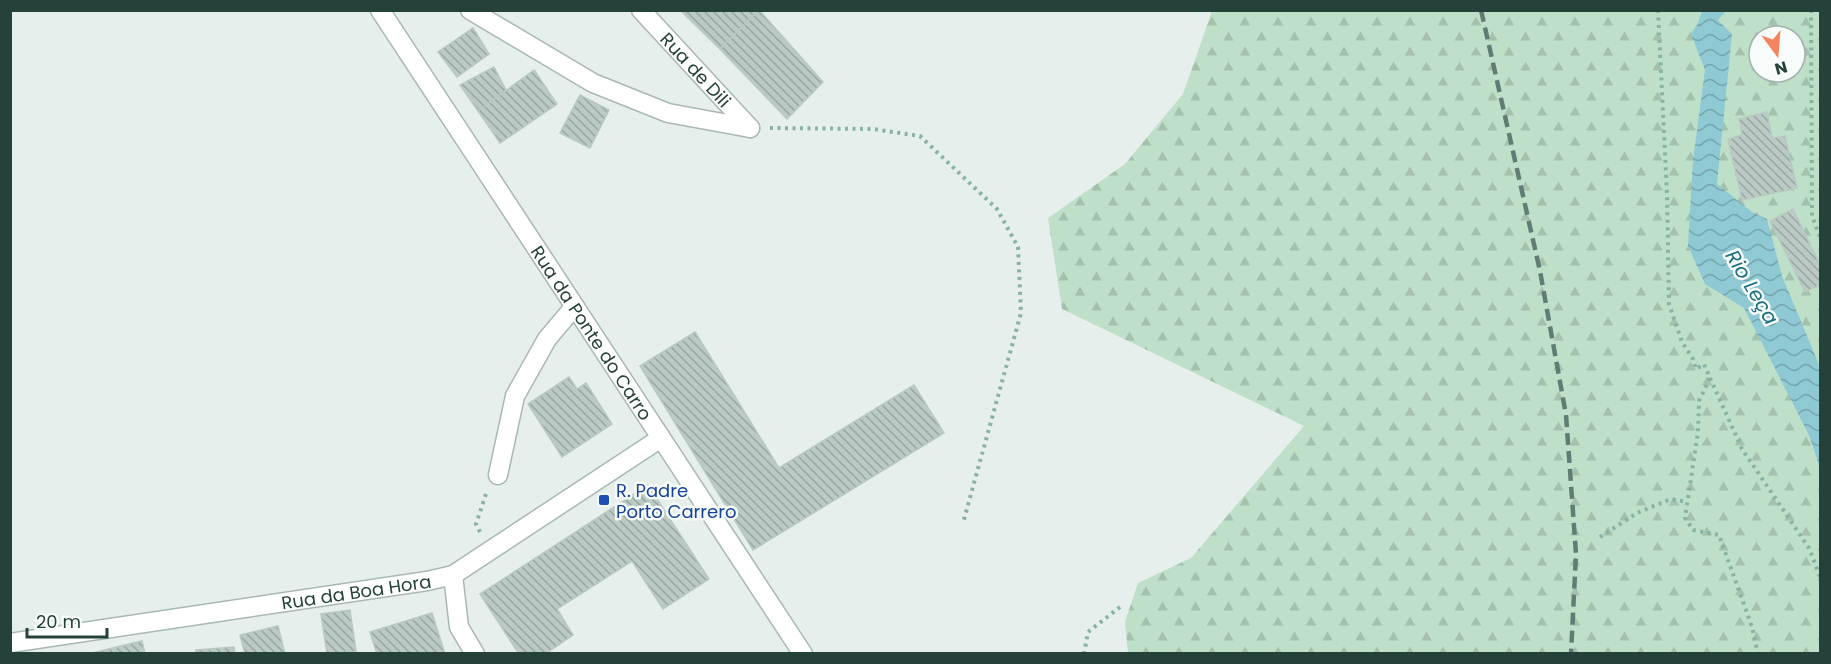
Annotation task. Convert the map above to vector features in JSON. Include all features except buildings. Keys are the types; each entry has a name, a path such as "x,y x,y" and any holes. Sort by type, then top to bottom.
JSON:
{"street":[{"name":"Rua da Ponte do Carro","path":"380,10 803,654"},
{"path":"470,10 593,83 668,113 750,128"},
{"name":"Rua de Dili","path":"641,10 750,128"},
{"path":"498,475 514,396 547,339 574,307"},
{"name":"Rua da Boa Hora","path":"10,644 427,582 453,575 661,438"},
{"path":"453,575 459,627 475,654"}],"path":[{"path":"1658,10 1669,304 1682,342 1693,359 1696,369 1704,364 1742,448 1809,548 1821,577"},
{"path":"1812,10 1812,216 1821,237"},
{"path":"750,128 873,129 920,136 997,209 1013,237 1018,247 1022,313 963,523"},
{"path":"1710,378 1699,401 1698,432 1685,518 1693,530 1719,535 1752,627 1758,654"},
{"path":"492,550 476,524 489,485 498,475"},
{"path":"1600,537 1637,513 1671,499 1687,502"},
{"path":"1084,654 1088,632 1120,607"}],"green space":[{"path":"1212,11 1820,11 1820,653 1128,653 1125,622 1138,583 1191,558 1304,426 1062,309 1048,218 1125,164 1183,94"}],"water":[{"name":"Rio Leça","path":"1702,11 1726,11 1718,20 1732,34 1717,184 1752,212 1767,219 1782,276 1820,367 1820,468 1809,435 1744,308 1705,284 1688,246 1693,160 1705,70 1691,34"}],"railway":[{"path":"1481,10 1540,271 1566,415 1576,554 1571,654"}],"place":[{"name":"R. Padre Porto Carrero","path":"604,500"}]}
